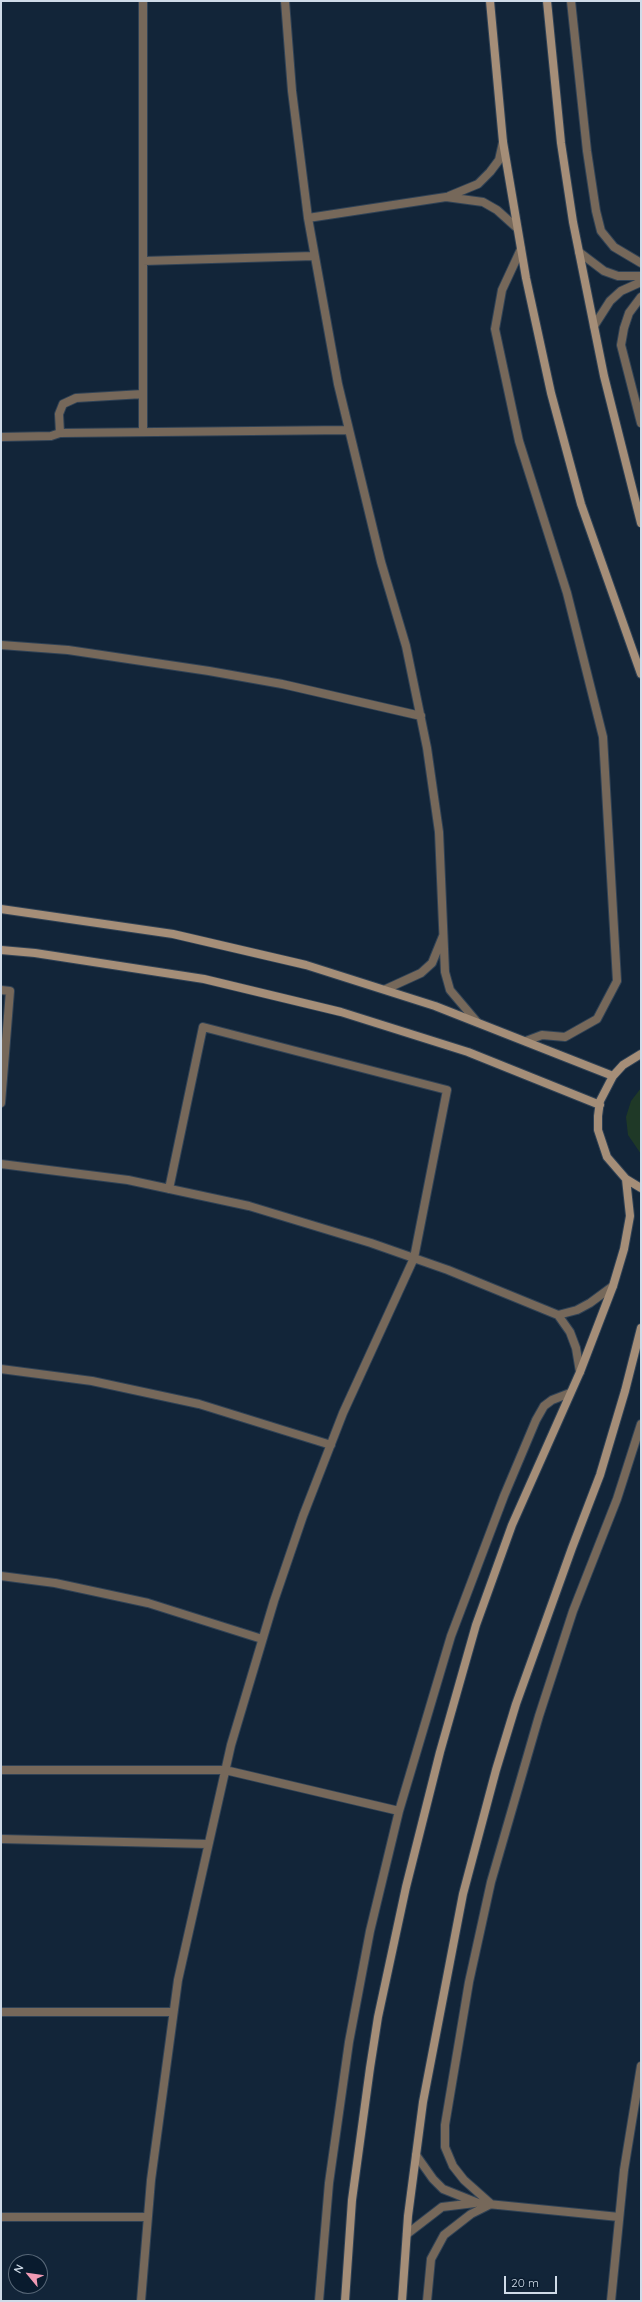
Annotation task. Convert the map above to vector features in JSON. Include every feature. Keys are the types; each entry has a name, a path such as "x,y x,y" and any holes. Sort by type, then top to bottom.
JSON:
{"main road":[{"path":"490,1 492,47 503,142 521,249 551,393 581,504 641,674"},
{"path":"547,1 561,143 579,252 594,326 641,523"},
{"path":"1,909 173,934 306,965 386,989 477,1022 613,1076"},
{"path":"1,950 35,953 204,979 341,1012 468,1052 600,1105"},
{"path":"641,1054 623,1065 613,1076 606,1088 600,1105 598,1130 601,1144 607,1157 626,1179 641,1188"},
{"path":"345,2301 352,2200 370,2068 378,2017 406,1887 440,1752 476,1625 512,1525 580,1372 613,1286 624,1249 630,1216 626,1179"},
{"path":"402,2301 407,2234 416,2155 437,2020 463,1894 496,1770 516,1704 600,1475 614,1432 641,1328"}],"street":[{"path":"143,1 143,432"},
{"path":"285,1 292,91 314,256 348,430 381,562 406,646 427,748 439,832 445,931 445,972 450,990 477,1022"},
{"path":"571,1 587,151 596,211 601,231 614,247 641,263"},
{"path":"308,218 446,197 478,184 490,172 498,160 503,142"},
{"path":"446,197 483,202 517,228"},
{"path":"521,249 502,290 495,329 519,441 567,593 603,738 617,981 597,1019 565,1037 542,1035 526,1041"},
{"path":"579,252 604,271 618,276 641,276"},
{"path":"143,261 314,256"},
{"path":"594,326 610,301 621,291 641,282"},
{"path":"641,297 629,313 624,328 621,346 641,423"},
{"path":"60,433 59,414 63,404 76,398 143,394"},
{"path":"1,437 51,436 60,433 348,430"},
{"path":"1,645 68,650 209,671 282,684 421,716"},
{"path":"386,989 421,973 432,963 445,931"},
{"path":"1,990 10,991 1,1103"},
{"path":"141,2301 147,2217 160,2106 178,1980 207,1844 225,1770 262,1639 303,1516 343,1413 414,1258 447,1090 203,1028 169,1189"},
{"path":"1,1164 89,1174 249,1206 448,1270 558,1316 570,1332 576,1348 580,1372"},
{"path":"558,1316 577,1310 590,1303 613,1286"},
{"path":"1,1369 92,1381 199,1404 331,1445"},
{"path":"319,2301 330,2183 349,2042 370,1931 399,1811 427,1710 451,1636 504,1496 536,1420 544,1406 552,1400 570,1393"},
{"path":"491,2204 464,2180 454,2166 445,2147 444,2125 469,1982 491,1882 539,1716 573,1611 617,1498 641,1424"},
{"path":"1,1576 55,1583 148,1603 262,1639"},
{"path":"1,1770 225,1770 399,1811"},
{"path":"1,1839 207,1844"},
{"path":"1,2012 173,2012"},
{"path":"611,2301 624,2170 641,2066"},
{"path":"416,2155 433,2179 443,2189 478,2203"},
{"path":"407,2234 442,2207 478,2203 619,2217"},
{"path":"427,2301 432,2259 444,2235 466,2218 491,2204"},
{"path":"1,2217 147,2217"}],"green space":[{"path":"641,1088 641,1154 628,1135 626,1117 631,1101"}]}
